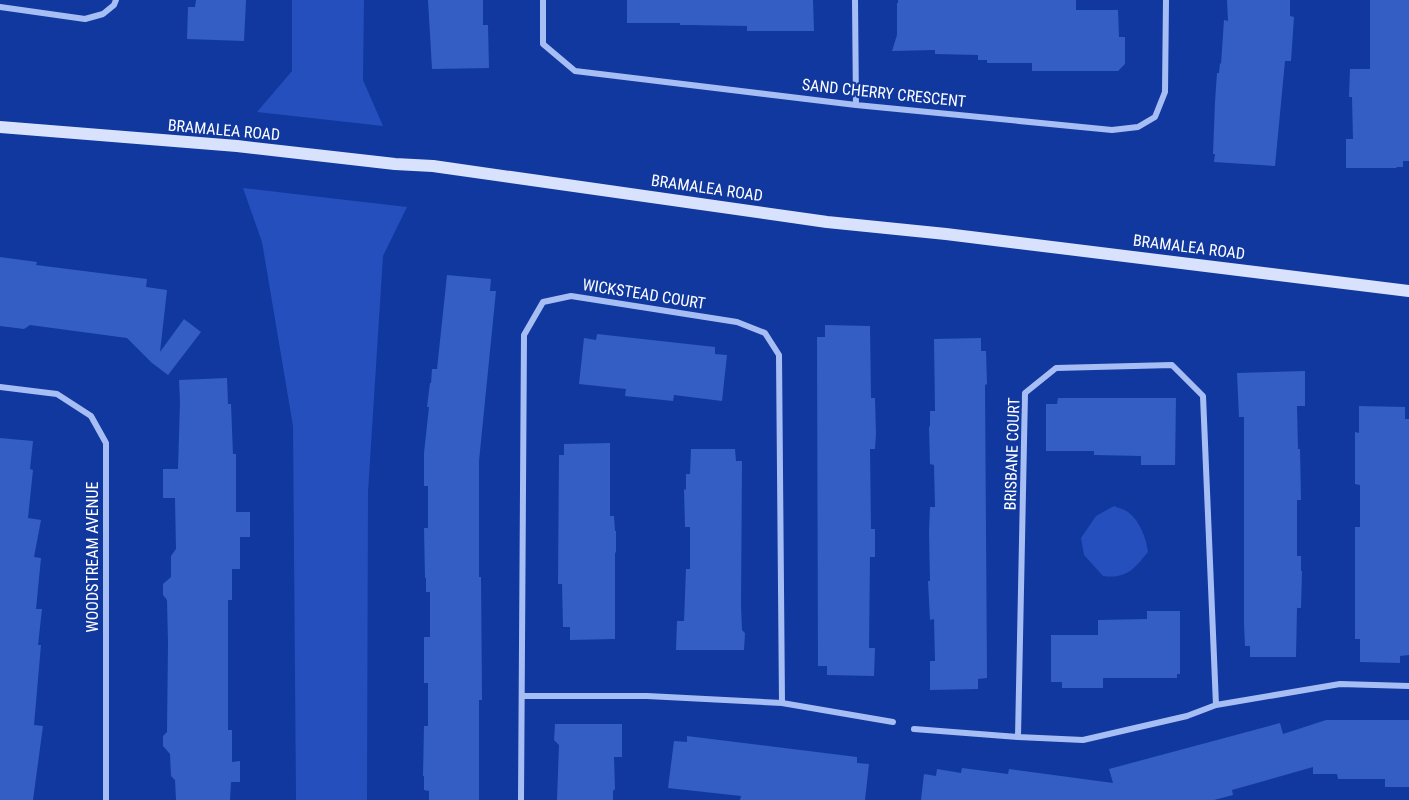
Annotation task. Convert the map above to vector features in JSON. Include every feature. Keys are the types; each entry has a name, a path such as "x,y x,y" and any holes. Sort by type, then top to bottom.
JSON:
{"main road":[{"name":"BRAMALEA ROAD","path":"0,127 237,146 395,164 433,166 827,222 946,234 1409,291"}],"street":[{"path":"0,7 85,19 103,14 114,5 116,0"},
{"name":"SAND CHERRY CRESCENT","path":"543,0 543,44 575,71 856,105 1112,130 1138,127 1155,117 1165,92 1166,0"},
{"path":"855,0 856,105"},
{"name":"WICKSTEAD COURT","path":"521,800 524,335 543,302 571,296 737,322 765,333 779,355 782,703"},
{"name":"BRISBANE COURT","path":"1018,737 1025,393 1056,368 1172,365 1203,396 1216,705"},
{"name":"WOODSTREAM AVENUE","path":"0,387 57,394 91,416 106,443 106,800"},
{"path":"914,729 1083,740 1186,716 1216,705 1340,684 1409,686"},
{"path":"523,696 647,696 782,703 893,722"}],"shaded area":[{"path":"292,0 364,0 363,80 383,126 257,112 292,71"},
{"path":"243,188 407,207 383,256 368,492 367,800 296,800 293,426 262,242"},
{"path":"1114,506 1126,511 1136,520 1144,536 1148,552 1129,572 1111,577 1103,576 1084,555 1081,538 1096,516"}],"building":[{"path":"196,0 246,0 244,41 187,39 188,7 195,7"},
{"path":"428,0 483,0 483,25 488,25 489,68 432,69"},
{"path":"627,0 813,0 814,31 747,31 747,26 627,23"},
{"path":"898,0 1076,0 1076,10 1118,10 1119,37 1125,37 1125,64 1118,71 1032,71 1032,63 987,63 987,60 978,60 978,55 935,54 935,50 892,51 897,35"},
{"path":"1227,0 1290,0 1290,16 1294,17 1291,61 1285,61 1275,166 1214,162 1217,73 1219,73 1221,64 1224,20 1228,21"},
{"path":"1370,0 1409,0 1409,161 1403,161 1403,167 1346,168 1346,139 1353,139 1352,97 1349,97 1350,69 1370,69"},
{"path":"0,257 37,262 36,265 147,279 146,287 167,290 160,352 184,319 201,332 168,375 152,363 127,338 30,325 24,329 0,326"},
{"path":"447,275 491,279 490,291 496,291 479,461 482,700 479,700 479,800 429,800 429,791 424,790 423,776 424,726 428,726 428,683 424,683 424,637 430,637 430,592 426,592 425,578 424,528 428,528 428,486 424,486 424,453 430,383 432,369 437,369"},
{"path":"825,325 870,326 871,398 875,398 876,434 875,449 870,449 871,529 875,529 875,557 870,557 869,648 875,648 874,676 827,675 827,666 818,666 817,337 825,337"},
{"path":"597,334 715,347 715,354 727,355 722,401 674,395 673,401 625,396 626,389 579,384 584,338 596,340"},
{"path":"981,338 981,351 986,351 987,384 985,385 987,678 978,679 978,689 930,690 930,661 935,661 934,619 930,620 928,581 930,581 930,507 935,507 934,465 930,464 929,427 930,411 935,411 934,339"},
{"path":"1305,371 1305,406 1297,406 1301,500 1297,500 1297,556 1301,556 1302,571 1301,608 1297,608 1296,657 1250,657 1250,646 1245,646 1244,624 1244,417 1239,417 1237,373"},
{"path":"227,378 228,404 231,404 233,454 236,454 236,512 250,512 250,537 240,537 240,569 232,569 232,600 228,600 228,730 232,730 232,762 240,761 240,782 231,782 230,800 176,800 175,780 171,776 170,754 163,746 163,736 167,732 168,643 167,600 163,595 163,584 171,577 171,556 176,549 175,498 163,498 163,469 178,469 179,380"},
{"path":"1058,398 1176,398 1175,465 1141,465 1141,456 1094,455 1094,451 1046,451 1046,404 1057,404"},
{"path":"1359,406 1405,407 1405,419 1409,419 1409,655 1400,656 1400,663 1360,662 1360,639 1355,639 1355,527 1360,527 1360,485 1355,484 1355,432 1359,433"},
{"path":"0,438 33,441 30,469 33,470 28,518 41,520 34,557 41,558 36,609 42,609 34,725 43,726 33,800 0,800"},
{"path":"610,443 610,516 614,516 616,531 615,639 570,640 570,627 563,627 562,584 558,584 559,455 564,455 564,444"},
{"path":"691,449 735,449 736,461 742,461 741,605 742,630 745,633 744,650 676,650 677,621 684,621 686,569 690,569 690,527 685,527 684,489 686,490 686,474 690,474"},
{"path":"1147,611 1180,611 1180,674 1177,674 1177,678 1103,678 1103,688 1062,688 1062,682 1051,682 1051,635 1098,635 1098,620 1147,619"},
{"path":"1326,720 1409,720 1409,787 1385,787 1385,779 1338,779 1337,774 1313,774 1313,767 1232,790 1233,795 1214,800 921,800 924,774 936,776 937,769 961,773 962,768 1008,774 1009,769 1113,783 1109,769 1280,723 1283,734"},
{"path":"555,724 622,724 622,757 614,757 613,800 557,800 559,745 554,740"},
{"path":"687,736 857,757 857,763 869,764 865,800 740,800 741,796 668,788 674,741 687,742"}]}
